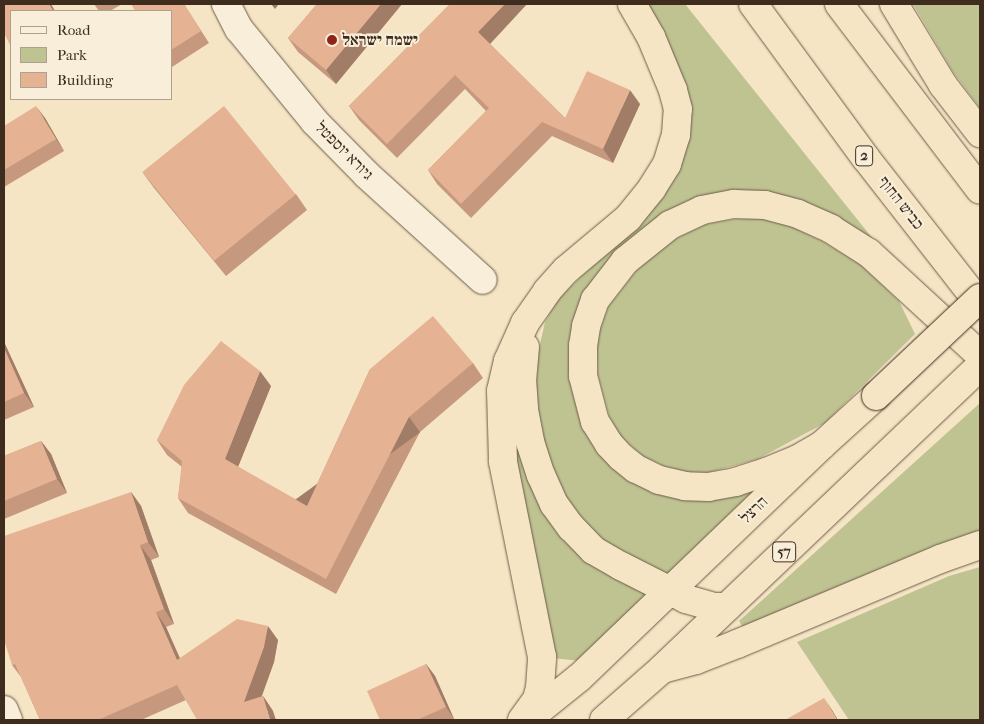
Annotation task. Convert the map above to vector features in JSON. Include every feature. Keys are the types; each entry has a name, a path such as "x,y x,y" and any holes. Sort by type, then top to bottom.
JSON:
{"highway":[{"path":"522,720 537,699 540,688 542,657 503,461 501,392 508,361 525,323 547,290 566,270 628,218 652,188 667,164 676,135 678,109 673,90 651,37 632,4"},
{"name":"כביש החוף","path":"753,4 865,157 980,304"},
{"path":"840,4 980,190"},
{"path":"894,4 943,85 980,132"},
{"path":"822,445 798,459 766,472 736,482 709,487 685,486 659,480 636,469 622,457 609,444 595,422 583,376 583,346 586,326 595,300 625,261 670,225 702,210 734,204 765,205 798,214 831,229 869,253 980,356"},
{"path":"547,290 532,317 524,352 522,379 530,442 541,475 554,504 571,527 594,550 671,591 698,603 714,607 727,607"},
{"name":"הרצל","path":"526,720 580,677 822,445 980,298"},
{"name":"57","path":"612,716 980,366"},
{"path":"662,669 696,660 940,559 980,545"}],"street":[{"name":"גיורא יוספטל","path":"226,4 239,28 315,122 367,175 483,280"},
{"path":"4,710 8,720"}],"green space":[{"path":"647,4 685,4 877,244 698,199 574,323 630,479 770,476 673,575 657,571 602,540 581,518 566,497 553,471 543,439 537,408 536,379 538,353 545,322 558,299 663,196 680,170 689,137 691,108 686,85"},
{"path":"913,4 980,4 980,108 953,72"},
{"path":"735,219 763,219 793,227 824,242 861,265 899,301 915,334 825,423 758,459 708,473 687,472 664,466 644,457 620,436 609,416 598,375 597,347 600,330 608,307 636,271 651,257 677,238 706,224"},
{"path":"980,403 980,531 935,546 744,629 739,621"},
{"path":"511,427 568,543 606,573 658,593 582,661 551,658 520,503"},
{"path":"980,567 980,720 849,720 797,642 949,576"}],"building":[{"path":"4,4 49,4 52,10 10,10 10,45 4,33"},
{"path":"131,4 184,4 201,31 172,49 172,10 134,10"},
{"path":"317,4 381,4 326,70 288,38"},
{"path":"450,4 505,4 478,32 565,118 587,71 630,90 603,149 542,122 461,204 428,170 489,108 455,75 387,144 349,106"},
{"path":"36,106 56,139 4,170 4,126"},
{"path":"224,106 296,195 214,261 142,172"},
{"path":"433,316 473,363 409,417 326,579 178,498 182,461 157,440 184,385 221,341 260,371 225,459 307,506 370,369"},
{"path":"4,348 24,393 4,402"},
{"path":"41,441 57,479 4,501 4,456"},
{"path":"131,492 148,542 140,545 164,609 156,612 177,660 237,619 268,626 264,647 244,702 263,696 270,720 197,720 177,685 98,720 40,720 15,664 12,665 4,640 4,536"},
{"path":"426,664 446,707 417,720 380,720 367,691"},
{"path":"824,698 837,720 785,720"}],"place":[{"name":"ישמח ישראל","path":"332,40"}]}
